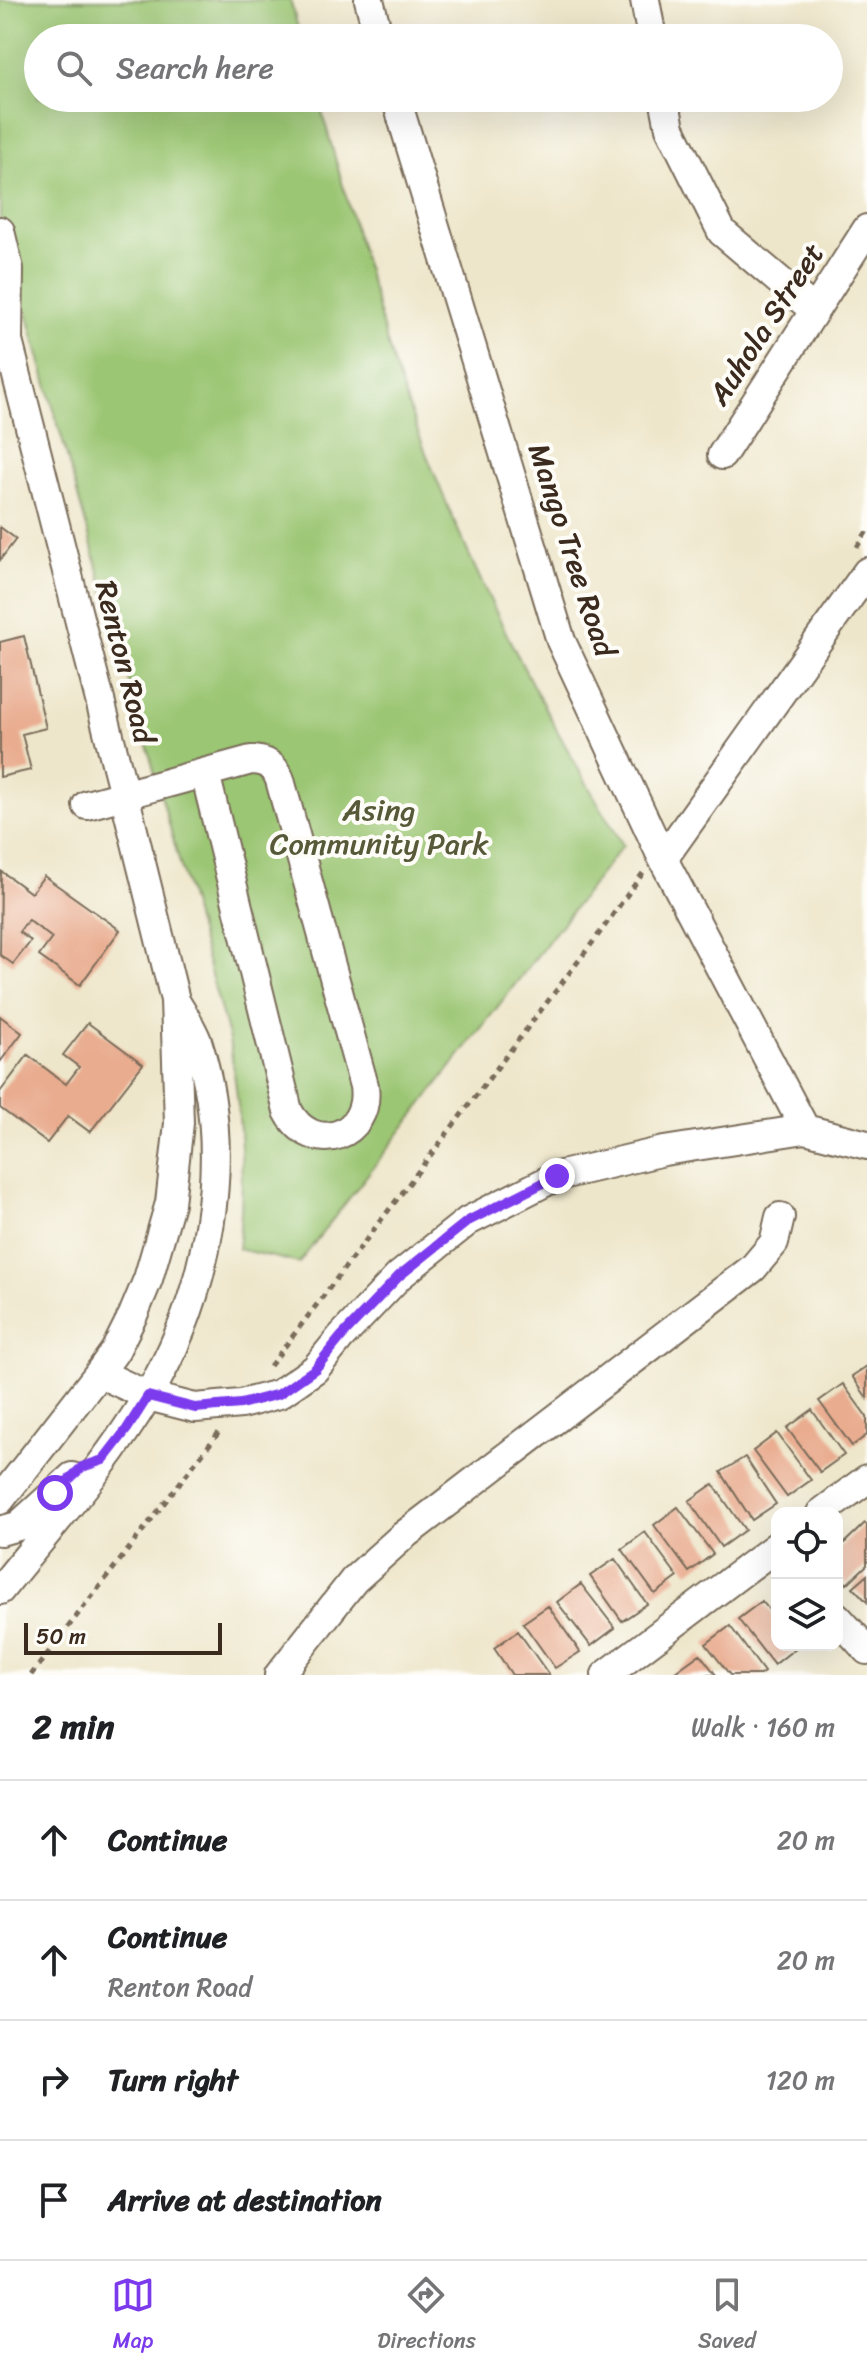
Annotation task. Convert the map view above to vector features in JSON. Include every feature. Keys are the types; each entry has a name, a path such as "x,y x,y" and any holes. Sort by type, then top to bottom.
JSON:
{"street":[{"path":"369,0 375,24"},
{"path":"645,0 649,24"},
{"name":"Mango Tree Road","path":"400,112 561,641 661,855 805,1129"},
{"path":"667,112 670,128 722,232 814,310"},
{"name":"Auhola Street","path":"722,455 867,229"},
{"name":"Renton Road","path":"0,231 9,269 3,339 124,794 175,1000 179,1123 170,1203 148,1279 115,1351 0,1500"},
{"path":"661,855 858,565"},
{"path":"87,805 251,760 259,760 278,773 364,1086 364,1109 351,1128 341,1134 331,1137 310,1134 293,1120 288,1111 205,773"},
{"name":"Renton Road","path":"0,1590 127,1429 167,1362 195,1288 207,1237 215,1168 207,1080 196,1039 175,1000"},
{"path":"99,1373 148,1396 195,1408 241,1404 279,1394 315,1369 399,1276 468,1221 557,1176 664,1151 805,1129 867,1145"},
{"path":"279,1675 354,1580 403,1536 753,1268 774,1243 780,1217"},
{"path":"0,1531 18,1526 82,1467 103,1460"},
{"path":"829,1507 867,1479"},
{"path":"606,1675 771,1552"},
{"path":"843,1624 867,1650"}],"path":[{"path":"858,565 867,531"},
{"path":"270,1366 661,855"},
{"path":"31,1675 241,1404"}],"green space":[{"name":"Asing Community Park","path":"0,0 290,0 297,24 24,24 24,112 322,112 390,354 445,499 527,675 623,845 299,1263 238,1249 242,1196 241,1144 229,1040 26,309 0,315"}],"building":[{"path":"0,527 16,539 0,560"},
{"path":"24,636 46,728 22,734 31,770 0,777 0,642"},
{"path":"1,871 31,893 44,876 120,930 80,985 39,956 52,938 28,920 19,932 31,941 13,964 0,955"},
{"path":"0,1016 22,1033 0,1062"},
{"path":"88,1023 143,1064 90,1132 68,1116 47,1143 0,1108 0,1092 28,1055 66,1084 79,1067 63,1055"},
{"path":"867,1366 867,1398 852,1376"},
{"path":"843,1384 867,1417 867,1435 852,1446 819,1401"},
{"path":"812,1410 844,1455 820,1472 787,1428"},
{"path":"777,1433 811,1480 787,1497 753,1451"},
{"path":"745,1457 776,1504 752,1520 721,1472"},
{"path":"713,1484 745,1530 721,1547 689,1501"},
{"path":"678,1507 713,1554 689,1572 654,1525"},
{"path":"865,1523 867,1525 867,1565 847,1584 843,1580 843,1544"},
{"path":"645,1532 678,1577 655,1594 622,1549"},
{"path":"615,1559 647,1604 622,1621 590,1576"},
{"path":"867,1575 867,1602 853,1587"},
{"path":"581,1584 615,1628 591,1646 557,1602"},
{"path":"762,1601 771,1612 771,1651 792,1651 774,1665 738,1619"},
{"path":"548,1606 580,1652 555,1668 523,1623"},
{"path":"730,1626 764,1672 760,1675 730,1675 706,1644"},
{"path":"518,1631 549,1675 512,1675 494,1648"},
{"path":"700,1654 716,1675 678,1675 675,1672"}],"route":[{"path":"55,1493 82,1467 103,1460 148,1396 195,1408 241,1404 279,1394 315,1369 399,1276 468,1221 557,1176"}]}
